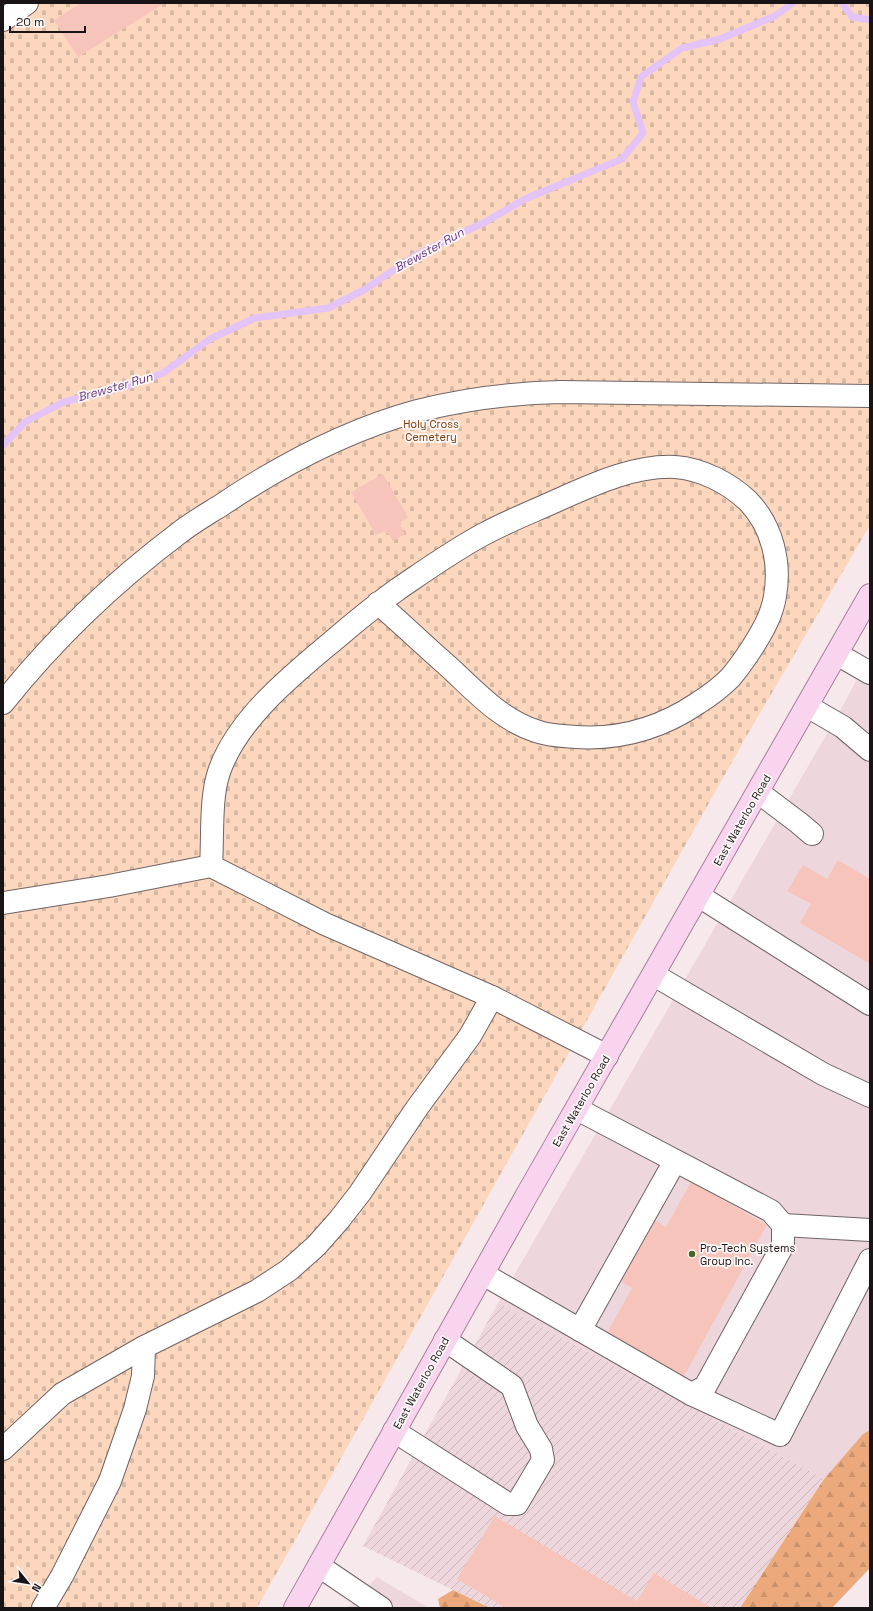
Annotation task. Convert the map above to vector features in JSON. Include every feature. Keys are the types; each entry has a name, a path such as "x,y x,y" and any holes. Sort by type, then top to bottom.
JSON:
{"main road":[{"name":"East Waterloo Road","path":"295,1608 445,1340 870,595"}],"lane":[{"path":"3,20 27,3"},
{"path":"3,703 24,676 85,613 135,567 180,532 268,475 314,450 374,426 416,412 456,402 519,393 561,392 870,396"},
{"path":"211,866 214,789 219,772 234,741 255,714 296,671 378,603 452,552 486,532 581,490 609,480 655,468 675,467 694,470 710,475 740,493 763,521 772,539 777,565 775,600 769,619 741,664 717,691 672,719 638,732 595,738 556,736 537,732 507,718 480,696 378,603"},
{"path":"837,654 870,673"},
{"path":"807,706 843,727 870,750"},
{"path":"758,792 799,822 812,834"},
{"path":"3,903 109,886 211,866 326,924 492,997 607,1056"},
{"path":"699,896 870,1004"},
{"path":"654,975 823,1074 870,1096"},
{"path":"3,1449 62,1394 144,1347 257,1291 289,1270 316,1246 360,1193 417,1108 470,1036 492,997"},
{"path":"577,1109 771,1211 783,1225 783,1245 705,1387 691,1394"},
{"path":"580,1330 675,1161"},
{"path":"783,1225 870,1230"},
{"path":"483,1274 691,1394 780,1435 870,1260"},
{"path":"394,1431 508,1504 517,1504 543,1460 541,1449 527,1426 512,1386 445,1340"},
{"path":"43,1608 62,1576 110,1481 135,1409 143,1376 144,1347"},
{"path":"319,1566 381,1608"}],"shaded area":[{"path":"870,655 870,1430 863,1434 824,1479 498,1303 840,711"},
{"path":"498,1303 824,1479 740,1608 490,1608 363,1546"},
{"path":"377,1577 429,1608 348,1608"}],"green space":[{"name":"Holy Cross Cemetery","path":"3,3 870,3 870,525 746,737 257,1608 3,1608"},
{"path":"870,1430 870,1568 832,1608 740,1608 824,1479 863,1434"},
{"path":"453,1590 490,1608 440,1608 438,1599"}],"building":[{"path":"81,3 165,3 78,57 54,20"},
{"path":"383,474 408,517 400,522 405,534 393,541 388,533 386,534 384,531 376,535 351,492"},
{"path":"838,860 870,879 870,964 800,923 811,904 787,891 803,865 827,879"},
{"name":"Pro-Tech Systems Group Inc.","path":"691,1182 767,1225 684,1376 607,1333 632,1288 619,1280 653,1219 666,1227"},
{"path":"495,1516 637,1601 654,1573 712,1608 506,1608 457,1579"}],"waterway":[{"name":"Brewster Run","path":"3,445 25,422 64,402 131,385 163,373 210,339 255,318 328,308 364,290 416,255 485,222 525,199 622,159 643,133 633,102 641,77 682,48 720,39 775,16 793,3"},
{"name":"Brewster Run","path":"842,3 852,17 870,20"}],"place":[{"name":"Pro-Tech Systems Group Inc.","path":"692,1254"}]}
